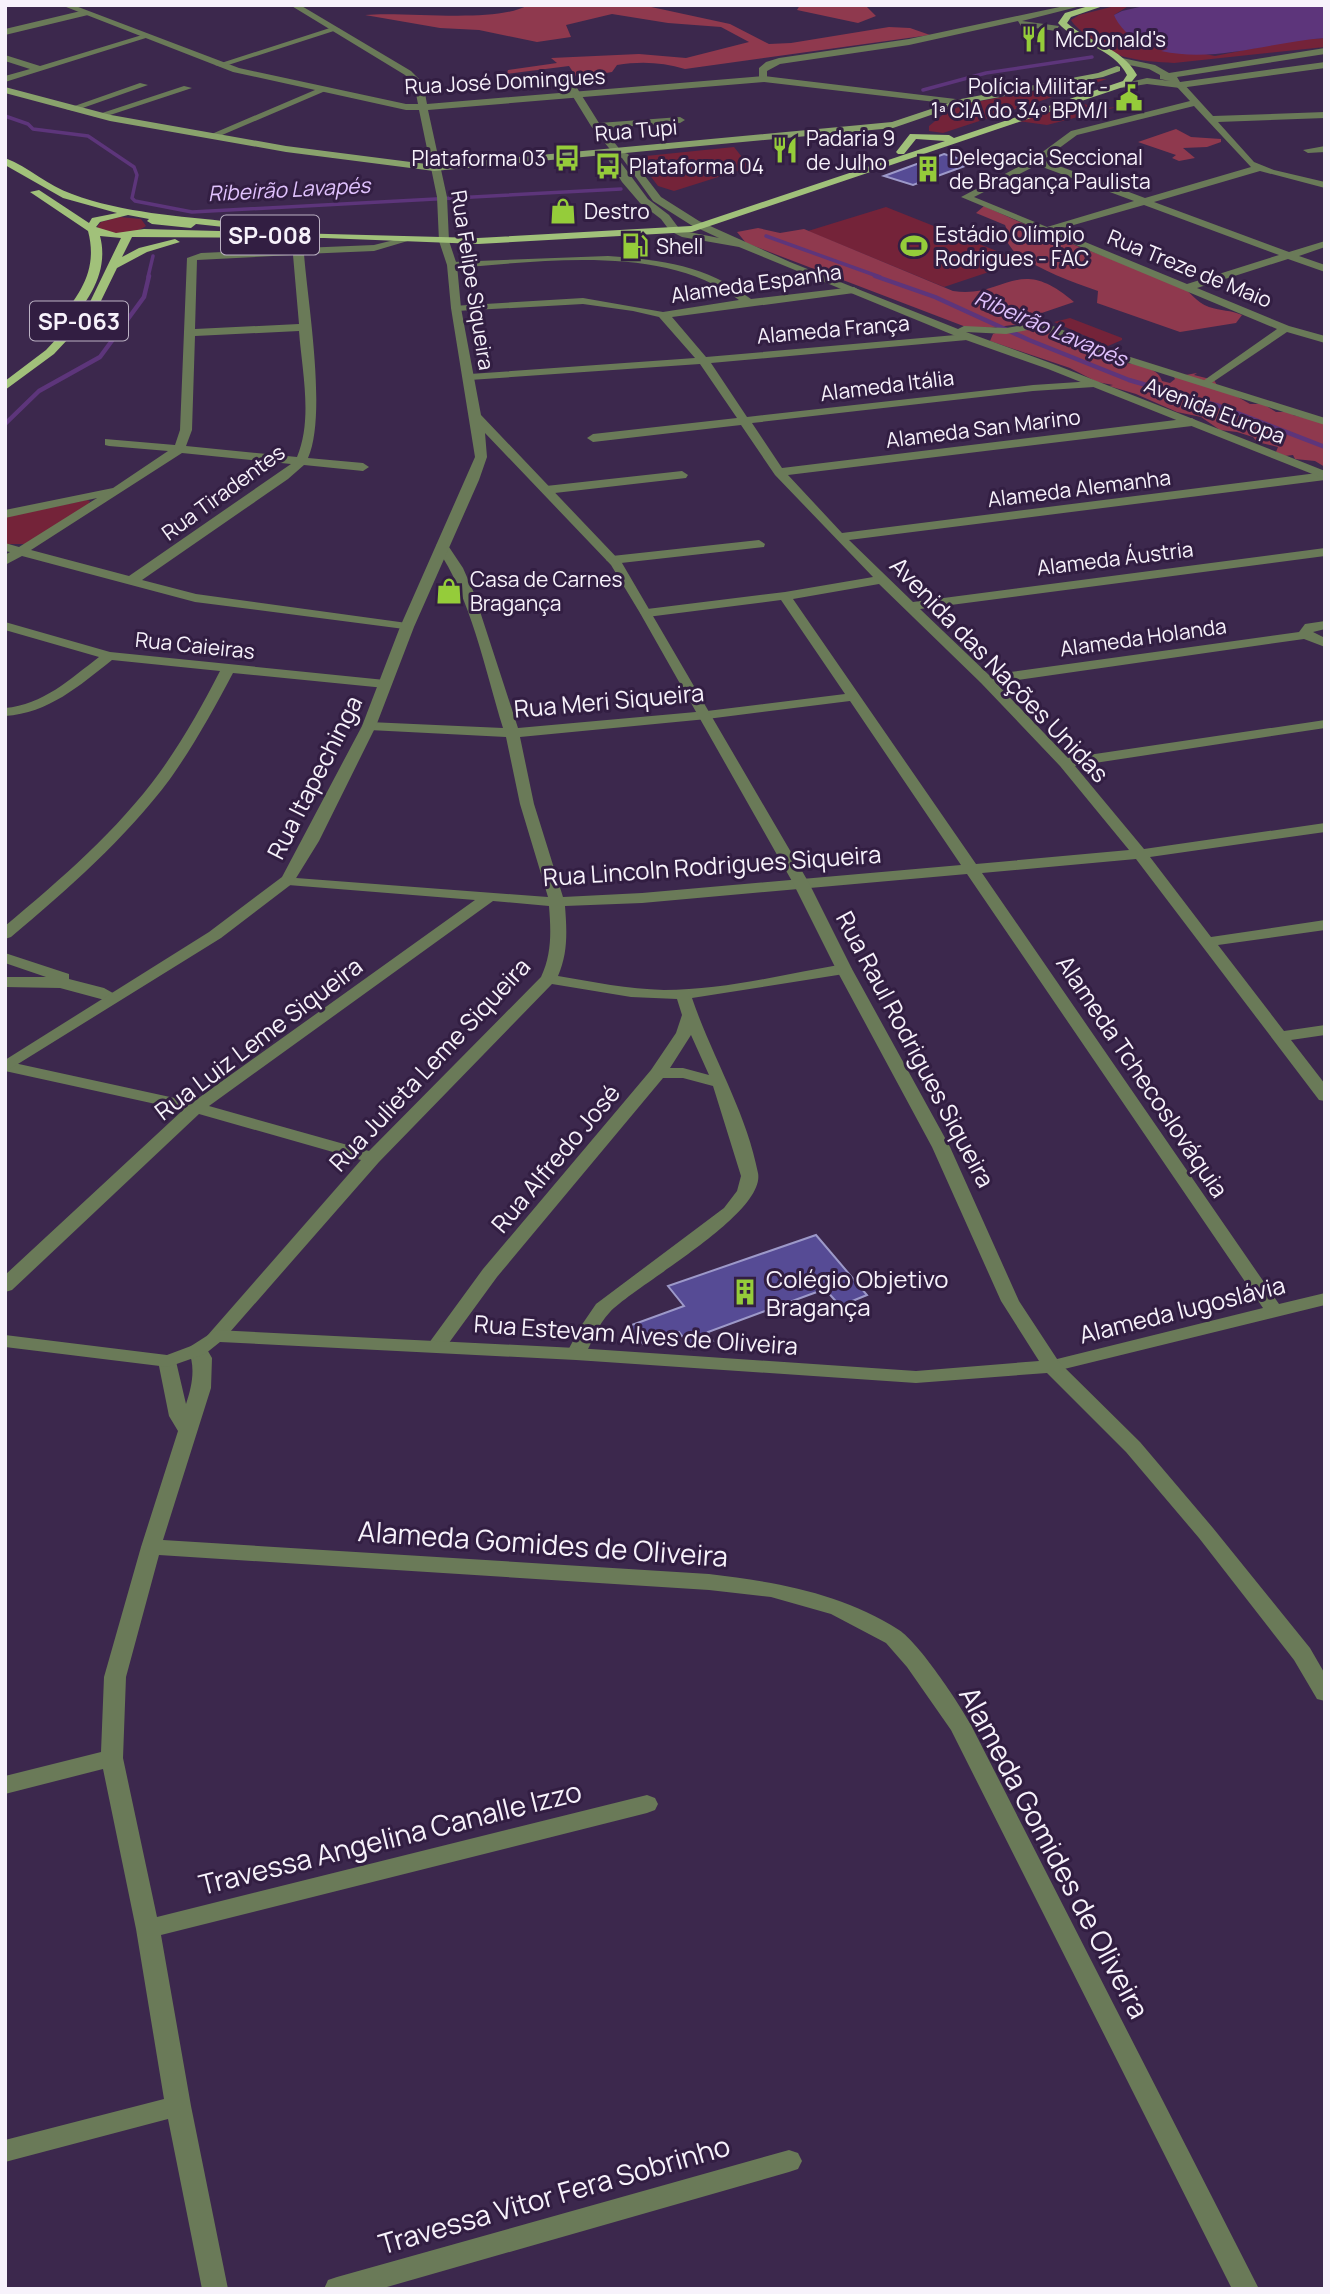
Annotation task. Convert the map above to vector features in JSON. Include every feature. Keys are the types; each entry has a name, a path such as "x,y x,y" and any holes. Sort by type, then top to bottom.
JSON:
{"main road":[{"path":"1062,28 1068,15 1102,5"},
{"path":"1076,6 1056,14 1053,24 1132,71 1131,78 1122,85"},
{"name":"Rua Tupi","path":"5,90 99,116 350,158 434,168 900,124 961,102 1100,75 1120,65"},
{"name":"SP-008","path":"5,161 58,192 152,221 444,237 504,236 668,223 689,219 901,152 1103,84 1115,79 1120,65"},
{"name":"SP-008","path":"5,173 92,229 106,235 324,235 406,240 677,231 702,226 1122,85"},
{"path":"901,152 943,108"},
{"name":"Rua Tupi","path":"841,130 914,136"},
{"path":"914,136 961,138"},
{"path":"110,209 244,227"},
{"path":"92,229 96,220 124,214"},
{"path":"131,235 149,229 152,221"},
{"name":"SP-063","path":"5,373 45,340 83,299 92,282 99,247 92,229"},
{"name":"SP-063","path":"5,387 50,352 94,306 111,267 131,235"},
{"name":"SP-063","path":"111,267 150,248 227,235"}],"street":[{"name":"Rua José Domingues","path":"65,5 219,65 394,105 425,108 764,79 961,102"},
{"name":"Rua Felipe Siqueira","path":"294,5 414,78 425,108 442,200 444,237 452,265 456,309 477,417"},
{"path":"764,79 764,66 779,61 908,43 1076,6"},
{"path":"5,32 85,13"},
{"path":"996,24 1023,23 1062,28"},
{"path":"219,65 336,29"},
{"path":"5,79 145,37"},
{"path":"1122,85 1245,62 1325,51"},
{"path":"5,58 41,69"},
{"path":"1120,65 1179,68 1245,62"},
{"path":"1147,81 1180,85 1325,65"},
{"path":"1152,66 1171,75 1251,164 1321,183"},
{"path":"564,74 596,126 616,151 611,156 621,173 644,201 665,217 677,231"},
{"path":"71,109 143,85"},
{"path":"99,116 187,88"},
{"path":"212,136 325,89"},
{"name":"Rua Treze de Maio","path":"1198,102 1074,133 1036,160 966,197 1285,328 1325,340"},
{"path":"1212,119 1325,115"},
{"path":"596,126 680,120"},
{"path":"1308,150 1325,149"},
{"name":"Avenida Europa","path":"616,151 625,156 657,199 738,244 967,337 1309,467 1325,476"},
{"path":"1036,160 1325,269"},
{"path":"1047,230 1259,168"},
{"path":"724,217 724,223 738,244"},
{"name":"Avenida Europa","path":"677,231 738,244"},
{"path":"277,235 297,248"},
{"path":"297,248 324,235"},
{"path":"5,561 125,488 179,449 186,430 191,260 194,257 297,248 374,248 406,240"},
{"path":"1189,287 1325,244"},
{"name":"Rua Tiradentes","path":"131,581 284,476 300,461 308,445 311,418 297,248"},
{"path":"452,265 589,258 681,268 738,291 748,302"},
{"name":"Alameda Espanha","path":"663,315 854,290"},
{"path":"456,309 583,302 609,303 663,315"},
{"name":"Avenida das Nações Unidas","path":"663,315 683,334 703,360 779,472 839,537 986,680 1065,763 1140,854 1325,1096"},
{"path":"921,340 939,331 941,325 972,330 1006,331 1039,324 1120,357 1325,422"},
{"path":"189,333 303,327"},
{"path":"1207,383 1285,328"},
{"path":"999,348 995,340 1006,331"},
{"name":"Alameda França","path":"470,377 967,337"},
{"name":"Alameda Itália","path":"1033,388 1055,379 1061,371"},
{"name":"Alameda Itália","path":"593,438 1033,388 1094,384"},
{"name":"Rua Itapechinga","path":"6,1067 112,997 215,935 288,880 311,841 369,726 481,457 477,417"},
{"name":"Rua Raul Rodrigues Siqueira","path":"477,417 513,458 612,559 647,613 801,883 844,969 942,1147 1010,1301 1052,1366 1133,1447 1206,1533 1302,1654 1325,1693"},
{"name":"Alameda San Marino","path":"779,472 1192,422"},
{"path":"109,442 363,467"},
{"path":"481,457 513,458"},
{"path":"1309,467 1325,470"},
{"path":"546,490 682,475"},
{"name":"Alameda Alemanha","path":"839,537 1325,476"},
{"path":"5,514 125,488"},
{"path":"612,559 759,544"},
{"path":"5,547 195,598 408,627"},
{"name":"Rua Julieta Leme Siqueira","path":"168,1361 198,1350 216,1336 373,1158 548,978 556,962 559,936 557,902 527,804 512,733 467,593 457,568 442,547"},
{"name":"Alameda Áustria","path":"911,606 1325,552"},
{"path":"647,613 785,596 883,579"},
{"name":"Alameda Tchecoslováquia","path":"785,596 1274,1311"},
{"name":"Alameda Holanda","path":"986,680 1307,635 1310,627 1325,625"},
{"name":"Rua Caieiras","path":"5,626 109,656 385,684"},
{"path":"1307,635 1325,643"},
{"path":"9,712 41,704 109,656"},
{"path":"5,934 69,881 135,814 183,750 228,670"},
{"name":"Rua Meri Siqueira","path":"369,726 512,733 707,715 852,696"},
{"path":"1065,763 1325,724"},
{"name":"Rua Lincoln Rodrigues Siqueira","path":"288,880 557,902 642,898 1140,854 1325,827"},
{"name":"Rua Luiz Leme Siqueira","path":"5,1286 196,1108 488,898"},
{"path":"1208,943 1325,925"},
{"path":"5,958 112,997"},
{"path":"548,978 626,991 683,994 844,969"},
{"path":"5,982 34,981 86,986"},
{"path":"576,1354 603,1308 730,1212 746,1192 750,1176 721,1083 683,994"},
{"name":"Rua Alfredo José","path":"436,1347 490,1273 658,1073 684,1033 690,1015"},
{"path":"1280,1037 1325,1030"},
{"path":"6,1067 196,1108 373,1158"},
{"path":"658,1073 683,1073 721,1083"},
{"name":"Alameda Iugoslávia","path":"1052,1366 1325,1299"},
{"name":"Rua Estevam Alves de Oliveira","path":"216,1336 576,1354 916,1377 1052,1366"},
{"path":"5,1341 168,1361 179,1416 187,1430"},
{"path":"198,1350 202,1358 201,1388 151,1547 115,1677 112,1758 148,1929 178,2106 215,2289"},
{"name":"Alameda Gomides de Oliveira","path":"151,1547 709,1582 771,1589 838,1608 894,1637 960,1725 1246,2289"},
{"path":"5,1785 112,1758"},
{"name":"Travessa Angelina Canalle Izzo","path":"148,1929 647,1804"},
{"path":"5,2151 178,2106"},
{"name":"Travessa Vitor Fera Sobrinho","path":"337,2289 789,2161"}],"shaded area":[{"path":"528,5 642,5 730,24 769,44 889,27 910,28 930,35 685,69 643,63 617,65 612,72 577,78 569,66 507,74 508,70 557,63 551,58 639,54 686,58 749,42 721,27 668,23 612,14 566,25 571,37 537,42 479,30 440,28 365,15 495,14"},
{"path":"800,5 865,5 876,16 858,23 797,10"},
{"path":"1119,5 1130,5 1114,15 1134,38 1141,41 1215,56 1294,40 1325,38 1325,47 1174,63 1150,61 1112,52 1087,36 1071,20 1079,15"},
{"path":"1148,5 1325,5 1325,38 1202,55 1161,51 1168,49 1147,46 1135,40 1114,15"},
{"path":"1107,79 943,133 929,131 929,126 945,113 965,104"},
{"path":"1082,103 1097,109 1117,107 1047,125 1018,121"},
{"path":"1176,129 1191,137 1221,139 1221,142 1207,147 1183,148 1195,158 1179,161 1172,158 1176,155 1138,142"},
{"path":"734,147 750,167 674,191 658,186 636,157"},
{"path":"984,206 1051,236 1177,284 1204,305 1242,315 1236,323 1180,332 1097,303 1098,291 1046,271 1015,252 1000,233 1007,230 1005,225 976,213"},
{"name":"Estádio Olímpio Rodrigues - FAC","path":"886,207 1022,261 944,287 808,231"},
{"path":"120,217 141,219 146,226 122,233 97,227 101,222"},
{"path":"758,228 780,233 804,229 953,291 971,292 1025,279 1055,288 1074,302 1027,318 1027,323 990,328 966,327 746,243 737,232"},
{"path":"1070,318 1122,340 1108,346 1054,322"},
{"path":"1037,327 1079,344 1078,348 1087,354 1149,368 1157,373 1162,381 1170,383 1174,377 1197,373 1194,375 1214,380 1217,385 1250,404 1263,404 1276,412 1292,412 1293,415 1325,423 1325,467 1315,461 1295,459 1293,455 1285,456 1276,452 1278,447 1257,442 1253,437 1220,430 1201,417 1177,412 1136,394 1109,386 1113,385 1097,382 1070,368 990,341 993,334 998,332"},
{"path":"90,501 88,505 27,544 5,544 5,517"}],"building":[{"name":"Delegacia Seccional de Bragança Paulista","path":"944,154 973,163 913,185 884,176"},
{"name":"Colégio Objetivo Bragança","path":"816,1235 867,1295 840,1306 825,1289 708,1332 713,1341 692,1349 679,1332 644,1345 629,1326 684,1306 668,1286"}],"waterway":[{"name":"Ribeirão Lavapés","path":"923,90 986,73 1092,57"},
{"name":"Ribeirão Lavapés","path":"5,116 28,124 33,129 88,136 134,167 137,175 132,198 135,201 192,212 621,189"},
{"name":"Ribeirão Lavapés","path":"766,236 880,277"},
{"path":"148,277 153,256"},
{"path":"5,424 39,391 100,357 144,297 149,276"},
{"name":"Ribeirão Lavapés","path":"875,276 935,297 1029,340 1129,380 1219,406 1325,447"}],"place":[{"name":"McDonald's","path":"1034,39"},
{"name":"Polícia Militar - 1ª CIA do 34º BPM/I","path":"1129,98"},
{"name":"Padaria 9 de Julho","path":"785,150"},
{"name":"Plataforma 03","path":"567,158"},
{"name":"Plataforma 04","path":"608,166"},
{"name":"Delegacia Seccional de Bragança Paulista","path":"928,169"},
{"name":"Destro","path":"563,211"},
{"name":"Shell","path":"635,246"},
{"name":"Estádio Olímpio Rodrigues - FAC","path":"914,246"},
{"name":"Casa de Carnes Bragança","path":"449,591"},
{"name":"Colégio Objetivo Bragança","path":"745,1292"}]}
